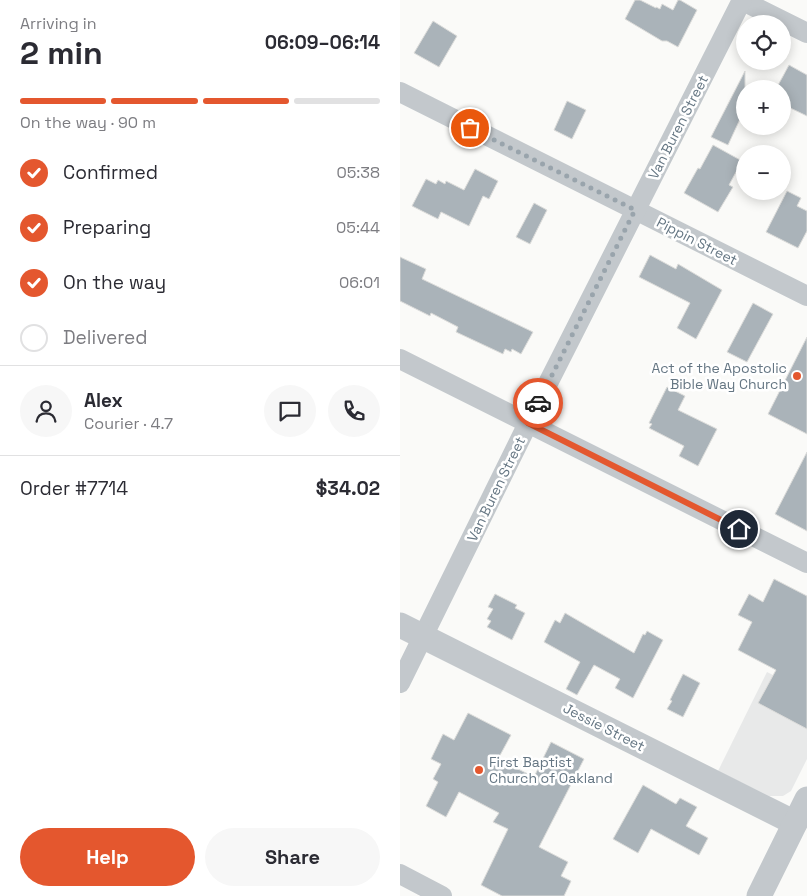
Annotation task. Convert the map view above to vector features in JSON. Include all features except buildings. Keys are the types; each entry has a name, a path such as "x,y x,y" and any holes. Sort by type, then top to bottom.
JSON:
{"street":[{"path":"741,0 807,33"},
{"name":"Van Buren Street","path":"400,683 528,423 741,0"},
{"name":"Pippin Street","path":"400,92 807,296"},
{"path":"400,360 807,563"},
{"name":"Jessie Street","path":"400,625 801,826"},
{"path":"759,896 801,826 807,799"},
{"path":"400,874 442,896"}],"shaded area":[{"path":"767,672 807,692 807,759 791,791 783,796 769,796 718,771"}],"way so far":[{"path":"470,128 635,210 538,403"}],"place":[{"name":"Act of the Apostolic Bible Way Church","path":"797,376"},
{"name":"First Baptist Church of Oakland","path":"479,770"}],"route":[{"path":"538,403 528,423 739,529"}]}
